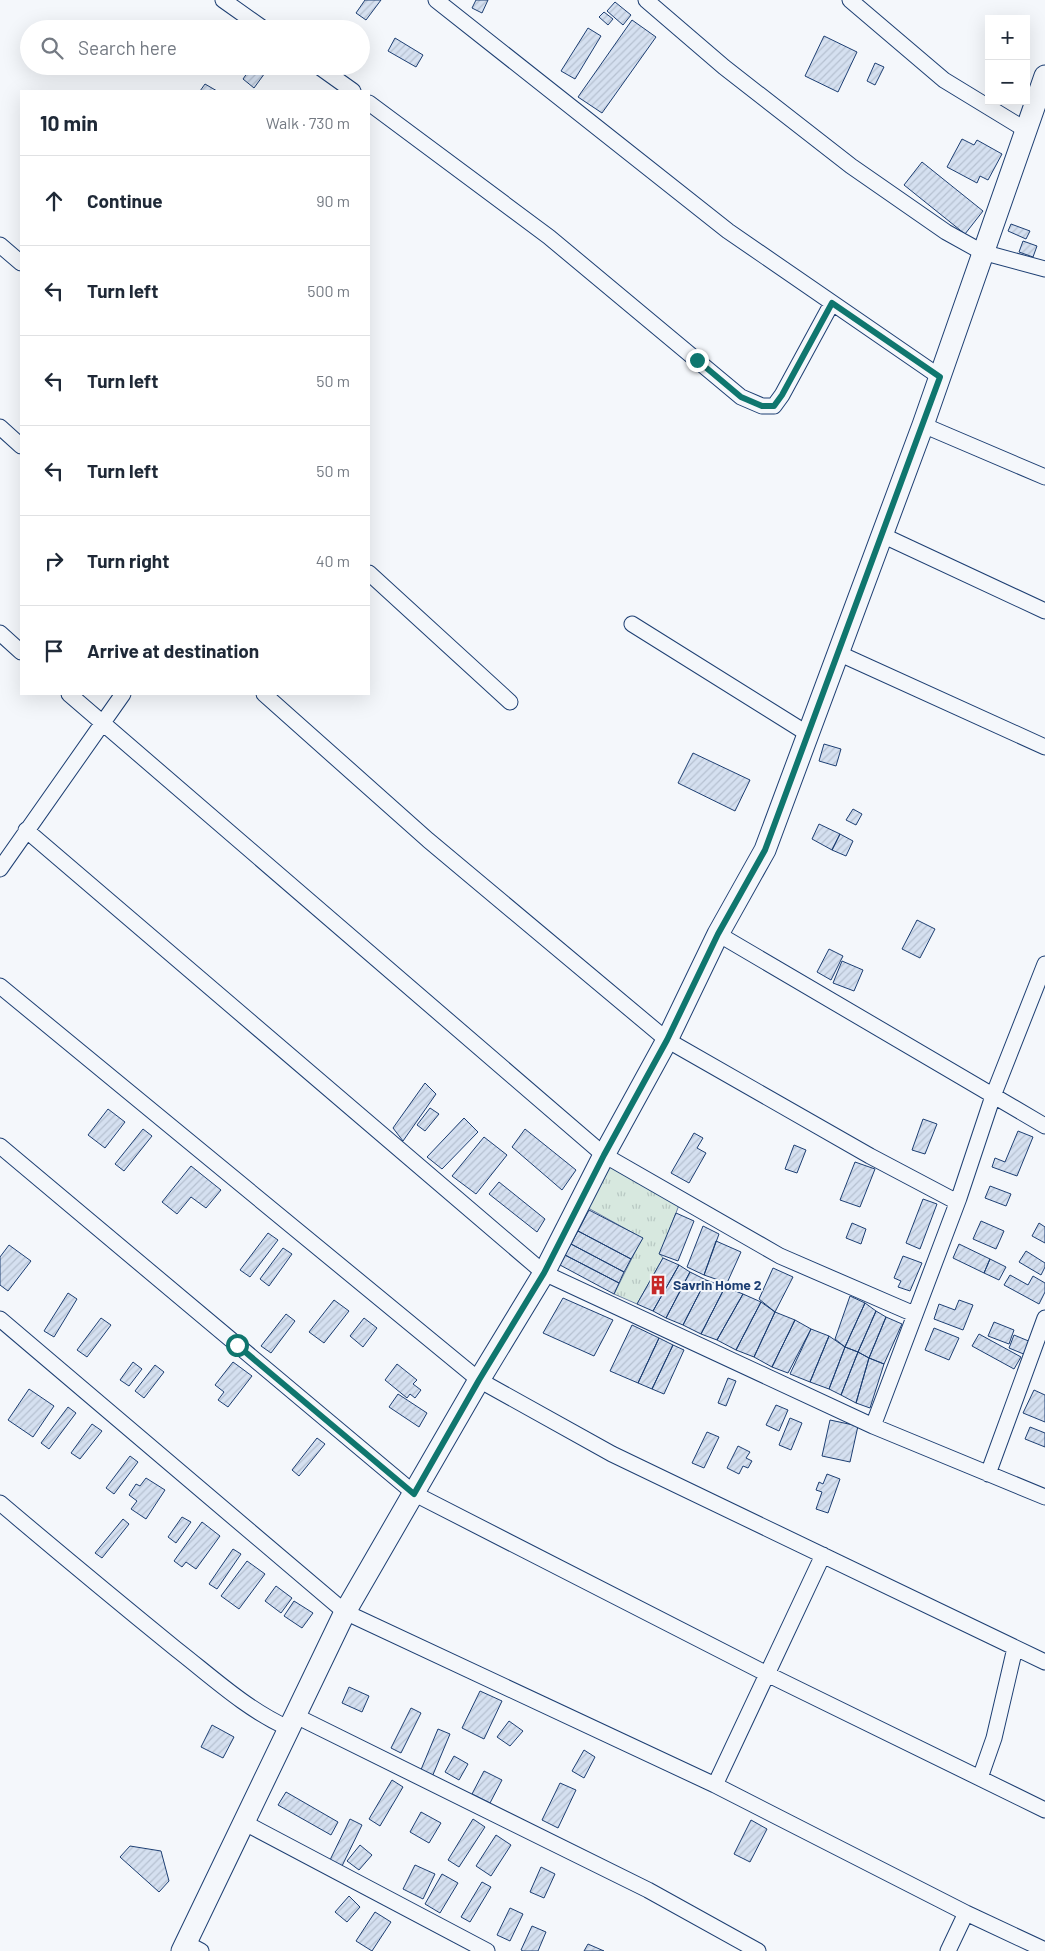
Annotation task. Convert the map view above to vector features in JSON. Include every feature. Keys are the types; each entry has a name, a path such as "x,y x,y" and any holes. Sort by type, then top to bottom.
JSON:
{"street":[{"path":"223,0 251,20"},
{"path":"436,0 728,231 940,377"},
{"path":"646,0 724,67 851,166 946,232 982,252 1045,269"},
{"path":"850,0 944,80 1026,130"},
{"path":"331,75 352,90"},
{"path":"190,1948 244,1822 345,1612 479,1380 544,1273 604,1155 667,1040 718,934 765,850 923,425 1045,76"},
{"path":"370,104 549,236 741,397 762,406 774,406 782,395 832,303"},
{"path":"0,245 20,262"},
{"path":"923,425 1045,477"},
{"path":"0,427 20,445"},
{"path":"882,535 1045,611"},
{"path":"370,574 510,702"},
{"path":"632,624 808,734"},
{"path":"2,638 20,651"},
{"path":"838,653 1045,747"},
{"path":"70,695 604,1155 780,1256 914,1314"},
{"path":"0,869 122,695"},
{"path":"265,695 428,840 667,1040 870,1156 957,1202"},
{"path":"26,830 544,1273 872,1426 1045,1498"},
{"path":"718,934 1045,1126"},
{"path":"872,1426 957,1202 993,1096 1045,964"},
{"path":"0,986 479,1380 612,1454 1045,1662"},
{"path":"0,1146 414,1494 767,1674 1045,1810"},
{"path":"988,1474 1045,1318"},
{"path":"0,1319 345,1612 715,1785 966,1913 1045,1950"},
{"path":"0,1503 237,1698 274,1721 291,1722 648,1890 758,1951"},
{"path":"715,1785 823,1555"},
{"path":"980,1778 994,1738 1015,1648"},
{"path":"244,1822 487,1951"},
{"path":"948,1951 966,1913"}],"green space":[{"path":"604,1155 681,1200 660,1254 663,1258 637,1304 614,1294 642,1238 581,1204"}],"building":[{"path":"365,0 381,0 366,20 356,13"},
{"path":"476,0 488,0 482,13 472,8"},
{"path":"615,2 631,15 623,25 607,11"},
{"path":"604,12 613,19 608,25 599,17"},
{"path":"632,20 656,37 602,113 578,97"},
{"path":"588,28 601,36 575,79 561,71"},
{"path":"824,36 857,52 838,92 805,76"},
{"path":"395,38 423,55 416,67 388,51"},
{"path":"875,63 884,67 875,85 867,81"},
{"path":"246,75 263,75 254,88 243,79"},
{"path":"205,84 215,90 201,90"},
{"path":"962,139 974,145 977,140 1002,154 988,180 980,176 977,183 947,167"},
{"path":"922,162 983,211 965,234 904,185"},
{"path":"1011,224 1030,231 1026,239 1008,231"},
{"path":"1023,241 1037,246 1033,257 1019,252"},
{"path":"824,744 841,749 836,766 819,761"},
{"path":"693,753 750,780 735,811 678,783"},
{"path":"853,809 862,814 856,825 846,820"},
{"path":"819,824 840,834 832,850 812,839"},
{"path":"840,834 853,841 846,856 832,850"},
{"path":"917,920 935,929 920,958 902,949"},
{"path":"829,949 843,956 831,980 817,972"},
{"path":"842,961 863,970 854,991 833,983"},
{"path":"425,1083 436,1094 403,1141 393,1128"},
{"path":"430,1108 439,1114 425,1131 417,1125"},
{"path":"108,1109 125,1122 105,1148 88,1135"},
{"path":"464,1118 478,1132 442,1169 427,1157"},
{"path":"923,1119 937,1124 925,1154 912,1150"},
{"path":"143,1129 152,1136 124,1171 115,1164"},
{"path":"525,1129 576,1170 562,1190 512,1147"},
{"path":"1018,1131 1033,1137 1017,1176 992,1167 995,1158 1005,1162"},
{"path":"694,1133 703,1138 697,1148 706,1153 689,1183 671,1173"},
{"path":"484,1137 507,1155 476,1194 452,1176"},
{"path":"794,1145 806,1150 797,1173 785,1169"},
{"path":"855,1162 875,1169 860,1207 840,1200"},
{"path":"191,1166 221,1190 206,1208 191,1197 177,1214 162,1202"},
{"path":"499,1182 545,1219 537,1232 489,1194"},
{"path":"990,1186 1011,1194 1006,1206 985,1198"},
{"path":"923,1199 937,1204 920,1249 906,1243"},
{"path":"589,1210 643,1238 631,1259 578,1231"},
{"path":"676,1213 694,1221 678,1261 659,1254"},
{"path":"981,1221 1004,1231 996,1249 973,1239"},
{"path":"852,1223 866,1229 861,1244 846,1238"},
{"path":"1039,1223 1045,1227 1045,1243 1032,1236"},
{"path":"703,1226 719,1234 704,1275 687,1267"},
{"path":"578,1231 631,1259 624,1272 571,1244"},
{"path":"268,1233 278,1240 250,1277 240,1270"},
{"path":"716,1241 741,1252 727,1283 704,1275"},
{"path":"571,1244 624,1272 619,1283 565,1255"},
{"path":"959,1244 990,1259 984,1273 953,1258"},
{"path":"9,1245 31,1261 8,1291 0,1285 0,1257"},
{"path":"283,1248 292,1254 269,1286 260,1279"},
{"path":"1026,1251 1045,1263 1041,1275 1019,1262"},
{"path":"565,1255 619,1283 614,1294 560,1265"},
{"path":"903,1256 922,1263 910,1291 898,1287 901,1281 894,1278"},
{"name":"Savrin Home 2","path":"663,1258 679,1265 653,1311 637,1304"},
{"path":"990,1259 1006,1267 999,1280 984,1273"},
{"path":"679,1265 690,1272 666,1318 653,1311"},
{"path":"773,1268 793,1277 775,1312 759,1299"},
{"path":"690,1272 706,1280 683,1325 666,1318"},
{"path":"1010,1275 1028,1285 1033,1276 1045,1283 1045,1292 1039,1304 1004,1285"},
{"path":"706,1280 725,1287 701,1334 683,1325"},
{"path":"725,1287 743,1294 717,1340 701,1334"},
{"path":"68,1293 77,1299 54,1337 44,1331"},
{"path":"743,1294 761,1302 736,1350 717,1340"},
{"path":"850,1296 865,1303 845,1347 835,1339"},
{"path":"563,1298 613,1320 594,1356 543,1333"},
{"path":"334,1300 349,1311 324,1343 309,1332"},
{"path":"959,1300 973,1305 963,1330 934,1319 939,1304 955,1310"},
{"path":"761,1302 775,1312 754,1357 736,1350"},
{"path":"865,1303 876,1311 858,1352 845,1347"},
{"path":"876,1311 886,1317 869,1358 858,1352"},
{"path":"775,1312 795,1320 772,1367 754,1357"},
{"path":"286,1314 295,1321 271,1353 261,1346"},
{"path":"886,1317 902,1324 884,1364 869,1358"},
{"path":"101,1318 111,1325 87,1357 77,1350"},
{"path":"364,1318 377,1328 363,1347 350,1336"},
{"path":"795,1320 811,1329 788,1373 772,1367"},
{"path":"994,1322 1014,1330 1009,1344 988,1336"},
{"path":"632,1325 659,1338 638,1383 610,1371"},
{"path":"934,1328 959,1338 949,1360 925,1350"},
{"path":"811,1329 829,1336 810,1382 790,1374"},
{"path":"979,1334 1021,1357 1014,1369 972,1346"},
{"path":"1014,1335 1031,1342 1026,1355 1009,1348"},
{"path":"829,1336 845,1347 829,1389 810,1382"},
{"path":"659,1338 673,1345 652,1389 638,1383"},
{"path":"673,1345 684,1350 664,1394 652,1389"},
{"path":"845,1347 858,1352 841,1395 829,1389"},
{"path":"858,1352 869,1358 856,1403 841,1395"},
{"path":"869,1358 884,1364 870,1408 856,1403"},
{"path":"133,1362 142,1369 129,1386 120,1380"},
{"path":"233,1362 252,1376 228,1407 218,1400 224,1392 215,1385"},
{"path":"397,1364 417,1380 413,1384 421,1390 415,1398 410,1394 407,1398 385,1380"},
{"path":"155,1365 164,1372 144,1398 135,1391"},
{"path":"728,1378 736,1381 726,1406 718,1403"},
{"path":"29,1389 54,1406 33,1437 8,1420"},
{"path":"1034,1390 1045,1395 1045,1422 1023,1413"},
{"path":"398,1394 427,1413 419,1427 389,1407"},
{"path":"776,1405 788,1410 779,1431 766,1425"},
{"path":"68,1407 76,1413 49,1449 41,1443"},
{"path":"790,1418 802,1423 791,1450 779,1445"},
{"path":"830,1420 858,1426 850,1462 822,1456"},
{"path":"92,1424 102,1431 80,1459 71,1453"},
{"path":"1030,1427 1045,1433 1045,1447 1025,1439"},
{"path":"707,1432 719,1437 704,1468 692,1463"},
{"path":"317,1438 325,1444 299,1476 292,1470"},
{"path":"738,1446 750,1452 746,1458 752,1461 748,1468 743,1466 739,1474 727,1468"},
{"path":"130,1456 138,1462 114,1494 106,1488"},
{"path":"827,1474 840,1479 828,1513 816,1509 822,1492 816,1490 819,1482 823,1484"},
{"path":"146,1478 165,1490 146,1519 131,1509 137,1501 129,1495 136,1484 140,1486"},
{"path":"182,1517 191,1522 176,1543 168,1537"},
{"path":"123,1519 129,1524 102,1558 95,1553"},
{"path":"202,1522 220,1536 196,1569 186,1562 182,1567 174,1561"},
{"path":"233,1549 241,1554 217,1589 209,1584"},
{"path":"247,1561 265,1574 239,1609 221,1596"},
{"path":"276,1586 292,1598 281,1613 265,1601"},
{"path":"294,1601 313,1613 302,1628 284,1616"},
{"path":"349,1687 369,1696 362,1712 342,1703"},
{"path":"480,1691 502,1701 484,1739 462,1728"},
{"path":"411,1708 421,1713 401,1753 391,1748"},
{"path":"509,1721 523,1731 510,1746 497,1737"},
{"path":"212,1725 234,1737 223,1758 201,1747"},
{"path":"438,1729 450,1734 432,1777 420,1772"},
{"path":"584,1750 595,1757 584,1778 572,1771"},
{"path":"454,1756 468,1764 459,1780 445,1772"},
{"path":"484,1771 502,1780 490,1803 472,1794"},
{"path":"392,1780 403,1787 380,1826 369,1819"},
{"path":"560,1783 576,1790 558,1828 542,1820"},
{"path":"286,1792 338,1822 331,1835 278,1805"},
{"path":"421,1812 441,1823 429,1843 410,1832"},
{"path":"350,1819 362,1825 342,1866 330,1860"},
{"path":"473,1819 485,1827 459,1867 448,1860"},
{"path":"751,1820 767,1829 750,1862 734,1854"},
{"path":"496,1835 511,1845 491,1876 476,1866"},
{"path":"360,1845 372,1855 359,1870 347,1861"},
{"path":"130,1846 161,1851 169,1881 159,1892 120,1857"},
{"path":"415,1865 435,1874 423,1899 403,1889"},
{"path":"541,1867 555,1874 544,1898 530,1892"},
{"path":"442,1874 458,1883 440,1913 425,1904"},
{"path":"482,1882 491,1887 470,1922 461,1917"},
{"path":"349,1896 360,1907 347,1922 335,1912"},
{"path":"510,1908 523,1914 510,1941 497,1935"},
{"path":"375,1912 391,1922 372,1951 356,1941"},
{"path":"532,1926 546,1932 538,1951 523,1951 521,1950"},
{"path":"588,1944 604,1951 584,1951"}],"place":[{"name":"Savrin Home 2","path":"658,1285"}],"route":[{"path":"237,1345 414,1494 479,1380 544,1273 604,1155 667,1040 718,934 765,850 940,377 832,303 782,395 774,406 762,406 741,397 697,360"}]}
